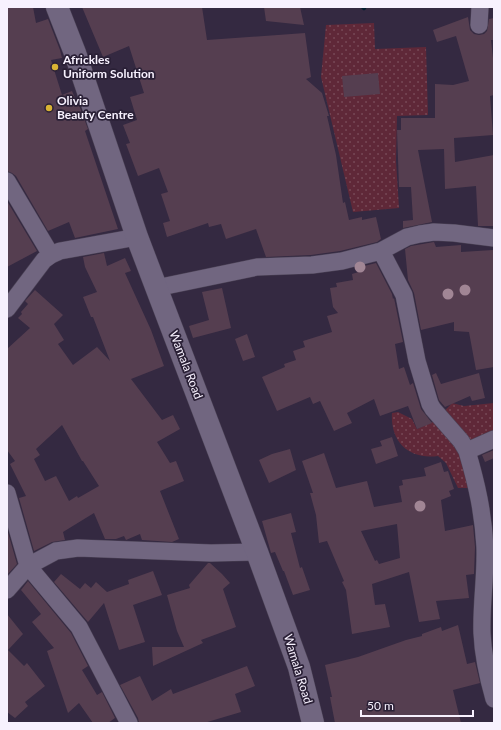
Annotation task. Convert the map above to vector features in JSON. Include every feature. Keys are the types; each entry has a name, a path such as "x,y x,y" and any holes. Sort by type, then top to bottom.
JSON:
{"street":[{"name":"Wamala Road","path":"58,7 137,237 257,552 299,667 314,723"},
{"path":"479,25 480,7"},
{"path":"7,181 51,255"},
{"path":"156,288 257,267 312,265 338,262 381,251 408,237 420,234 434,232 454,233 494,238"},
{"path":"7,309 44,260 51,255 60,251 137,237"},
{"path":"381,251 404,295 417,361 430,404 467,451 476,482 485,548 482,638 486,665 494,699"},
{"path":"467,451 494,439"},
{"path":"7,493 28,566 79,627 129,723"},
{"path":"7,590 28,566 56,552 78,548 211,553 257,552"}],"shaded area":[{"path":"374,23 375,49 426,47 428,115 397,116 396,161 399,208 353,212 321,77 326,25"},
{"path":"452,403 464,406 494,403 494,436 476,442 458,436 472,488 458,488 446,463 438,456 418,455 410,452 403,447 394,433 392,413 398,412 412,419 417,429 435,421"}],"building":[{"path":"7,7 33,7 36,23 48,19 62,58 51,60 62,95 72,91 79,105 88,129 85,131 118,229 75,238 69,222 48,231 16,176 7,171"},
{"path":"82,7 202,7 207,40 305,33 311,77 306,79 322,93 329,116 327,116 336,155 343,203 345,202 349,220 362,217 362,220 376,217 381,239 377,242 340,251 311,255 266,257 256,229 226,239 221,224 209,227 208,223 167,237 163,223 170,221 161,194 168,192 159,168 138,176 126,144 130,143 123,125 137,120 130,97 144,93 129,46 103,57"},
{"path":"264,7 300,7 304,25 266,21"},
{"path":"468,17 470,30 474,34 479,35 484,34 487,31 489,19 494,18 494,40 491,40 494,67 494,95 490,96 493,135 454,138 455,162 494,155 494,226 478,226 476,186 445,189 444,149 418,150 432,222 403,228 403,221 413,220 411,187 399,187 397,130 401,130 401,118 435,118 435,84 453,85 469,81 456,36 437,42 433,30"},
{"path":"378,73 380,94 344,97 342,76"},
{"path":"7,201 37,251 7,267"},
{"path":"434,242 436,247 461,245 461,252 493,250 494,367 476,370 469,332 454,331 454,322 421,330 414,293 408,280 405,249 411,246"},
{"path":"104,253 107,266 125,258 131,271 125,273 151,330 164,366 131,379 162,420 173,415 180,429 157,442 170,463 176,461 184,481 160,491 179,539 172,542 142,540 140,534 126,540 124,536 116,539 105,539 94,513 63,532 65,540 52,542 34,551 19,498 26,496 10,464 15,461 7,450 7,349 30,328 18,318 28,304 25,301 35,290 63,315 54,324 64,340 58,344 73,365 97,347 110,361 93,317 91,317 83,297 97,292 85,267 83,257","holes":["62,425 82,461 99,486 78,498 77,496 69,501 56,476 45,481 34,459 40,455 36,449"]},
{"path":"376,263 392,294 393,299 394,298 403,342 395,344 399,369 404,367 410,385 413,383 421,409 432,423 417,429 408,406 380,416 374,399 347,413 352,423 334,431 320,401 313,404 310,397 277,411 262,377 285,367 284,364 296,360 293,351 305,347 303,341 332,332 327,316 338,313 333,307 330,288 337,287 336,283 353,280 352,274 365,270 364,266"},
{"path":"222,288 231,328 193,338 189,326 209,320 202,292"},
{"path":"247,334 255,357 243,361 235,339"},
{"path":"436,373 441,384 479,373 485,398 472,401 470,396 445,407 439,400 432,375"},
{"path":"392,437 398,456 376,464 371,449 382,446 380,441"},
{"path":"290,449 296,470 269,483 259,460 272,454"},
{"path":"494,450 494,458 485,462 482,455"},
{"path":"324,453 336,488 367,481 374,507 402,502 399,486 403,485 402,480 426,476 424,468 441,462 444,472 448,471 454,489 449,491 451,496 441,500 445,531 473,525 475,547 474,574 466,575 469,598 436,601 440,619 419,622 409,572 372,584 375,605 385,604 390,627 352,634 346,590 342,582 344,581 327,541 319,543 316,515 310,493 313,493 302,461","holes":["397,524 400,558 379,564 377,560 375,561 361,531"]},
{"path":"291,513 296,532 291,533 300,568 302,567 310,590 293,595 275,552 271,553 262,521"},
{"path":"7,529 17,564 7,575"},
{"path":"208,563 210,563 230,583 223,589 236,627 201,640 203,643 153,666 152,647 184,647 177,631 167,595 190,588 189,585"},
{"path":"153,571 162,595 133,605 145,642 119,650 104,603 88,622 54,582 61,574 80,589 85,583 91,588 96,582 107,592 129,584 128,580"},
{"path":"28,581 71,633 88,666 82,670 97,695 102,692 115,718 108,723 93,723 79,703 68,713 47,651 54,648 32,622 41,614 21,590"},
{"path":"7,614 23,634 8,650 24,666 27,663 45,686 25,702 28,706 15,718 7,712"},
{"path":"458,625 467,664 475,662 480,683 453,690 461,723 335,723 330,697 332,697 325,665 358,657 422,636 422,634 441,627 442,631"},
{"path":"247,666 255,686 235,694 241,712 204,723 139,723 138,718 120,685 140,676 152,701 171,689 173,694"}],"place":[{"name":"Africkles Uniform Solution","path":"55,67"},
{"name":"Olivia Beauty Centre","path":"49,108"}]}
